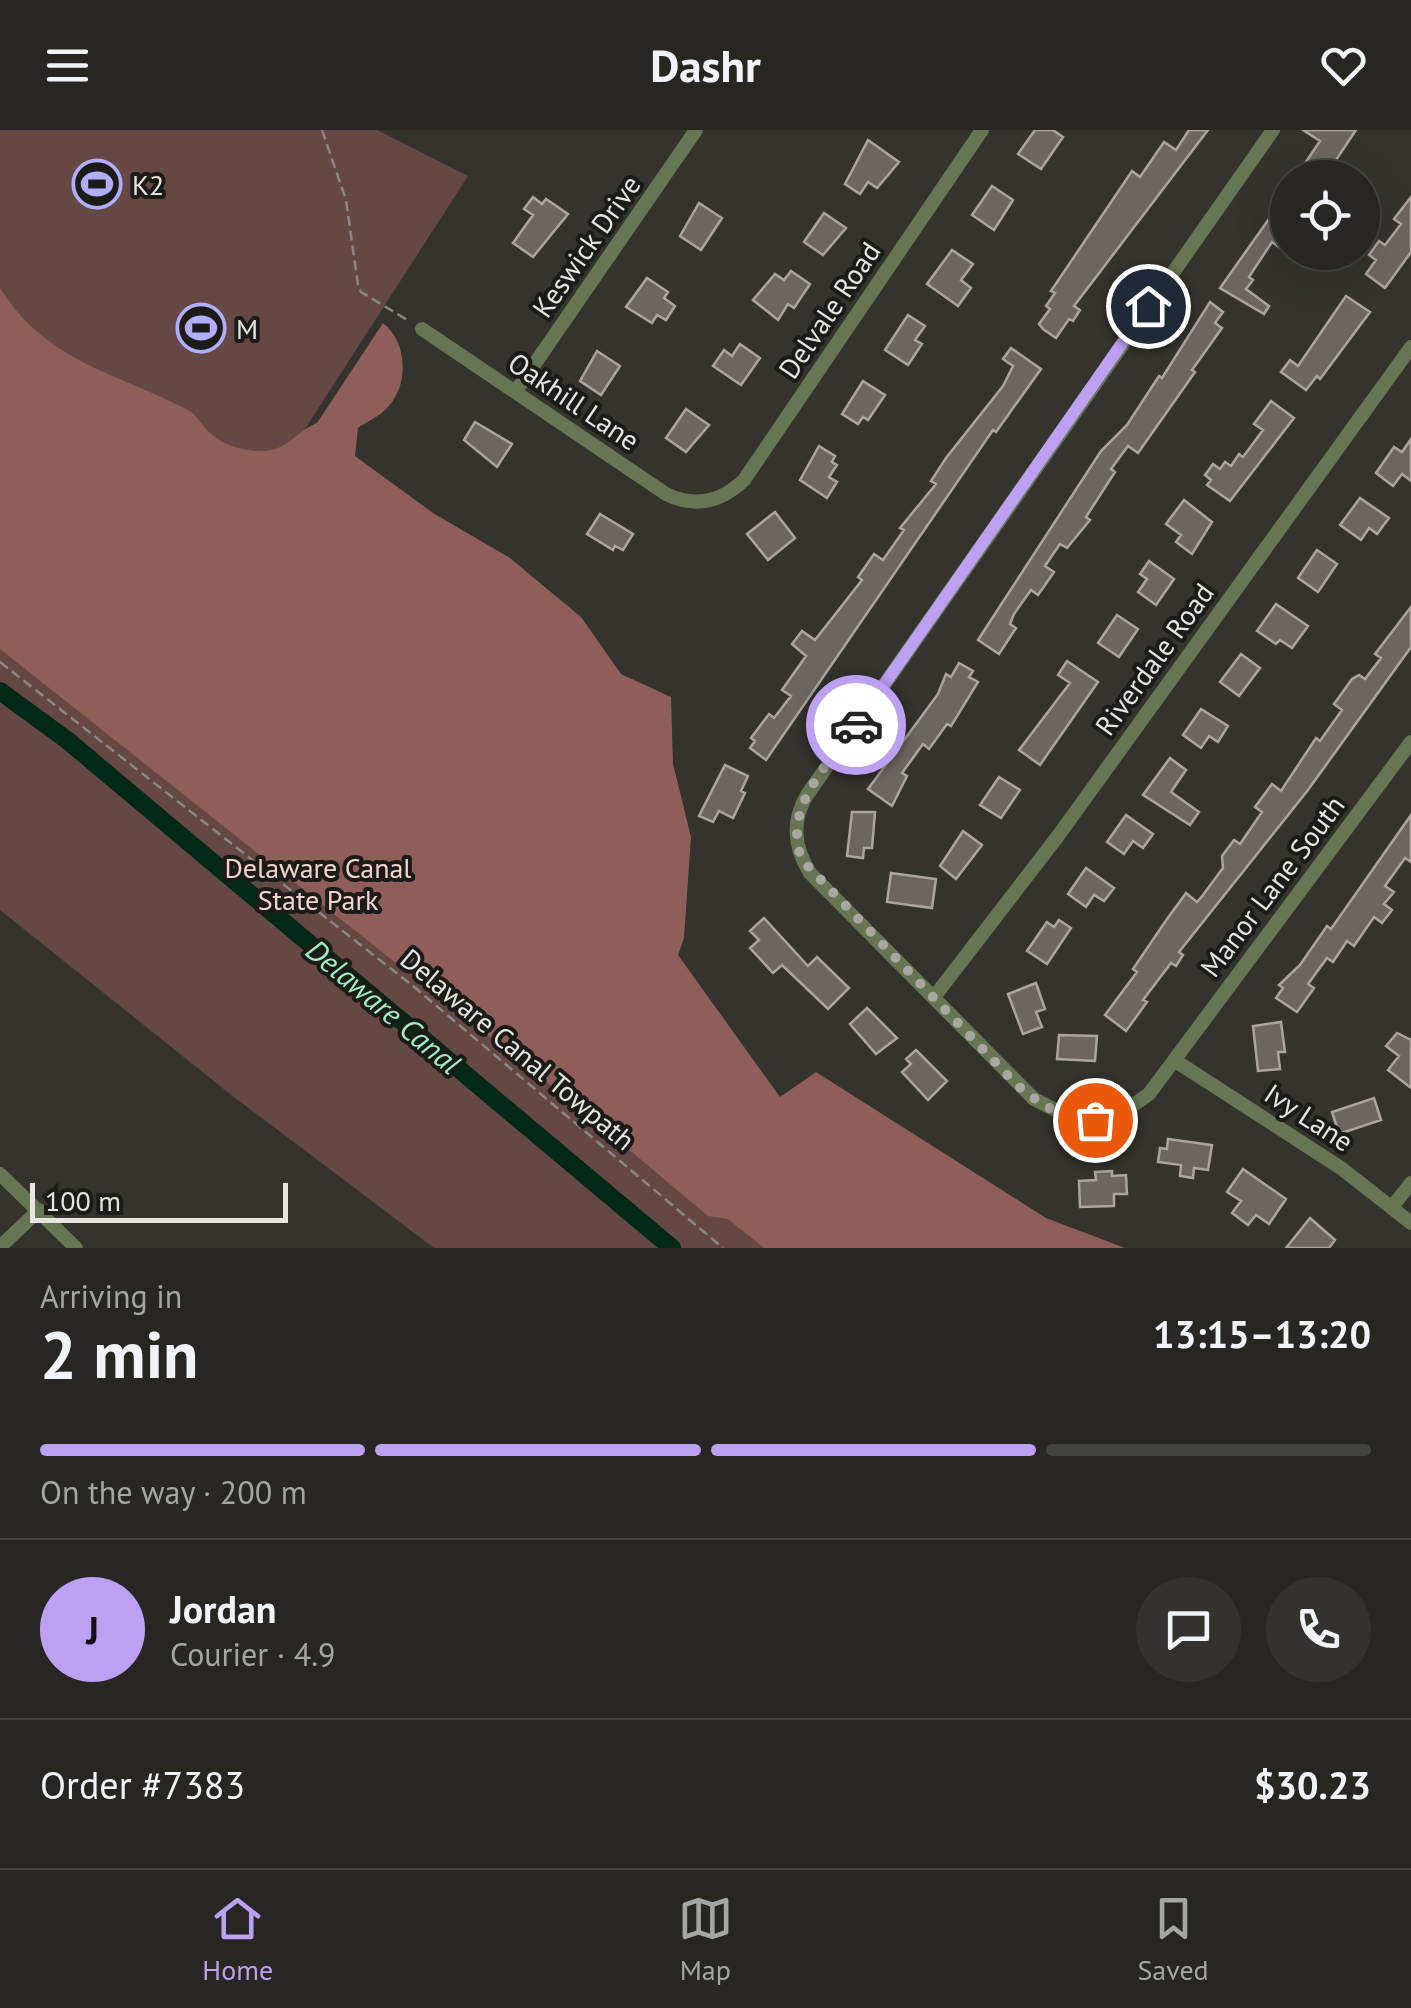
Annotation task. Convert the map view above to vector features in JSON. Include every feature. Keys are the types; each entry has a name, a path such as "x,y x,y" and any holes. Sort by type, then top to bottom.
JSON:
{"street":[{"name":"Keswick Drive","path":"516,391 696,130"},
{"name":"Delvale Road","path":"703,502 721,497 744,480 982,130"},
{"name":"Manor Lane South","path":"1273,130 807,795 796,834 810,873 1018,1086 1073,1119 1106,1119 1136,1105 1174,1060 1411,742"},
{"name":"Oakhill Lane","path":"422,329 666,494 703,502"},
{"name":"Riverdale Road","path":"934,997 1058,836 1411,347"},
{"name":"Ivy Lane","path":"1174,1060 1342,1168 1411,1223"},
{"path":"0,1174 76,1248"},
{"path":"1392,1207 1411,1183"},
{"path":"0,1246 40,1210"}],"path":[{"path":"322,130 346,200 358,285 368,296 422,329"},
{"name":"Delaware Canal Towpath","path":"0,662 413,986 723,1248"}],"green space":[{"name":"Delaware Canal State Park","path":"0,130 377,130 468,176 218,564 899,1248 434,1248 230,1094 0,910"},
{"path":"0,288 19,313 61,350 188,410 221,441 250,450 273,450 317,423 383,323 401,353 402,378 393,401 358,428 355,456 433,513 510,558 581,617 621,674 671,697 673,764 691,837 684,938 678,955 780,1097 816,1072 1046,1218 1125,1248 764,1248 728,1219 708,1216 589,1116 0,649"}],"building":[{"path":"1035,130 1053,130 1063,137 1041,169 1018,154"},
{"path":"1189,130 1208,130 1074,306 1080,310 1056,338 1039,324 1050,309 1046,306 1055,293 1051,291 1132,171 1140,177 1164,142 1176,150"},
{"path":"1303,130 1356,130 1336,160 1307,160 1320,141"},
{"path":"868,140 899,162 877,188 868,182 860,194 845,184"},
{"path":"992,186 1013,200 994,230 972,215"},
{"path":"533,197 542,204 546,199 568,214 533,257 513,243 533,215 524,209"},
{"path":"1411,197 1411,252 1385,288 1366,274 1369,270 1380,270 1380,242 1385,245 1401,224 1394,219"},
{"path":"699,203 722,218 701,250 680,236"},
{"path":"824,213 846,228 823,255 804,242"},
{"path":"1270,217 1270,245 1249,277 1253,280 1246,289 1269,306 1264,314 1220,288"},
{"path":"952,250 973,264 961,280 971,288 958,306 927,284"},
{"path":"791,271 810,284 794,308 788,304 778,320 753,300 775,274 784,280"},
{"path":"647,278 668,292 664,298 675,306 666,320 657,315 652,323 626,307"},
{"path":"1346,296 1370,312 1320,379 1317,376 1306,390 1281,372 1290,360 1298,366"},
{"path":"1210,302 1223,312 1215,323 1222,328 1138,453 1128,446 1111,469 1115,472 1086,517 1090,520 1067,548 1060,544 1045,566 1054,572 1038,595 1031,590 1014,614 1010,624 1016,628 999,654 978,640 1101,451 1127,425 1159,376 1162,378"},
{"path":"908,315 925,326 915,340 922,344 908,365 885,350"},
{"path":"740,344 760,358 741,385 713,366 724,350 732,356"},
{"path":"1011,348 1041,369 996,432 993,430 766,760 750,748 755,741 751,738 769,714 774,718 791,696 782,690 806,656 792,644 802,631 815,640 862,580 858,577 874,554 883,560 904,530 900,528 936,484 931,481 946,458 1003,386 1013,366 1003,359"},
{"path":"597,351 620,366 601,395 580,381"},
{"path":"863,381 885,395 868,420 863,417 858,424 842,414"},
{"path":"1271,401 1294,418 1230,501 1207,485 1211,480 1205,475 1213,464 1220,469 1225,462 1231,466 1239,454 1243,457 1263,430 1254,424"},
{"path":"686,409 709,425 686,452 666,438"},
{"path":"475,422 512,444 497,467 464,440"},
{"path":"1411,439 1411,481 1402,474 1393,486 1376,473 1394,447 1402,452"},
{"path":"819,446 835,456 832,462 837,465 829,477 837,482 827,498 800,480"},
{"path":"1360,498 1389,518 1377,534 1369,528 1361,540 1340,525"},
{"path":"1184,500 1212,522 1192,554 1176,542 1181,535 1166,524"},
{"path":"775,512 795,538 768,560 747,534"},
{"path":"600,514 633,534 623,550 615,546 613,550 587,534"},
{"path":"1317,550 1337,564 1318,592 1298,578"},
{"path":"1149,561 1174,579 1156,605 1138,592 1147,579 1140,574"},
{"path":"1276,604 1308,626 1292,648 1280,640 1276,644 1257,631"},
{"path":"1411,607 1411,647 1308,790 1179,952 1183,955 1176,966 1171,963 1143,1000 1147,1002 1126,1031 1105,1015 1137,972 1133,969 1186,893 1197,902 1203,895 1223,868 1222,856 1234,840 1240,844 1262,812 1255,807 1272,784 1281,791 1316,738 1320,741 1342,710 1334,704 1352,679 1359,675 1365,679 1381,658 1375,654"},
{"path":"1117,615 1138,629 1119,657 1098,643"},
{"path":"1241,654 1260,668 1239,696 1220,682"},
{"path":"1067,661 1098,682 1040,765 1019,750 1070,683 1058,675"},
{"path":"959,663 973,671 969,677 978,682 951,726 947,724 929,749 923,744 902,773 907,776 892,806 868,789 938,694 946,674 951,677"},
{"path":"1201,709 1228,726 1218,742 1209,736 1201,748 1183,735"},
{"path":"1170,758 1186,770 1171,792 1199,812 1190,825 1143,795"},
{"path":"725,765 748,776 741,791 745,793 733,818 719,811 713,822 699,816"},
{"path":"999,777 1020,790 1001,818 980,805"},
{"path":"852,812 875,812 872,848 864,848 863,858 847,856"},
{"path":"1126,815 1153,834 1143,848 1133,841 1124,854 1107,842"},
{"path":"1411,815 1411,862 1405,858 1385,886 1394,892 1384,904 1392,910 1382,923 1374,917 1354,946 1347,941 1333,962 1327,958 1308,984 1314,988 1297,1012 1276,998 1283,988 1279,985 1300,965 1327,926 1331,929"},
{"path":"963,831 982,845 956,879 940,866"},
{"path":"1086,868 1114,888 1104,901 1094,895 1086,907 1068,894"},
{"path":"891,873 936,879 932,908 887,902"},
{"path":"764,918 808,966 817,957 849,988 828,1009 782,965 773,973 750,948 759,940 750,931"},
{"path":"1059,920 1071,928 1047,964 1027,951 1047,922 1054,927"},
{"path":"1036,983 1045,1009 1036,1012 1042,1027 1023,1034 1008,994"},
{"path":"867,1008 897,1038 876,1054 850,1024"},
{"path":"1281,1022 1285,1052 1278,1052 1280,1069 1258,1071 1253,1026"},
{"path":"1397,1033 1411,1040 1411,1088 1388,1070 1399,1056 1386,1046"},
{"path":"1059,1035 1097,1036 1095,1061 1057,1059"},
{"path":"916,1050 947,1081 928,1100 902,1072 911,1064 906,1059"},
{"path":"1374,1098 1381,1120 1339,1134 1332,1112"},
{"path":"1168,1139 1212,1145 1208,1170 1194,1168 1193,1178 1180,1176 1181,1165 1158,1162 1160,1148 1167,1149"},
{"path":"1243,1169 1286,1199 1269,1224 1256,1215 1248,1225 1232,1213 1241,1201 1227,1192"},
{"path":"1112,1171 1112,1176 1126,1175 1127,1194 1114,1194 1114,1206 1080,1207 1079,1181 1096,1180 1095,1172"},
{"path":"1310,1218 1335,1240 1329,1248 1286,1248"}],"waterway":[{"name":"Delaware Canal","path":"0,691 67,740 672,1248"}],"way so far":[{"path":"856,725 798,813 796,842 802,860 816,880 1018,1086 1073,1119 1095,1120"}],"place":[{"name":"K2","path":"97,184"},
{"name":"M","path":"201,328"}],"route":[{"path":"856,725 1148,306"}]}
